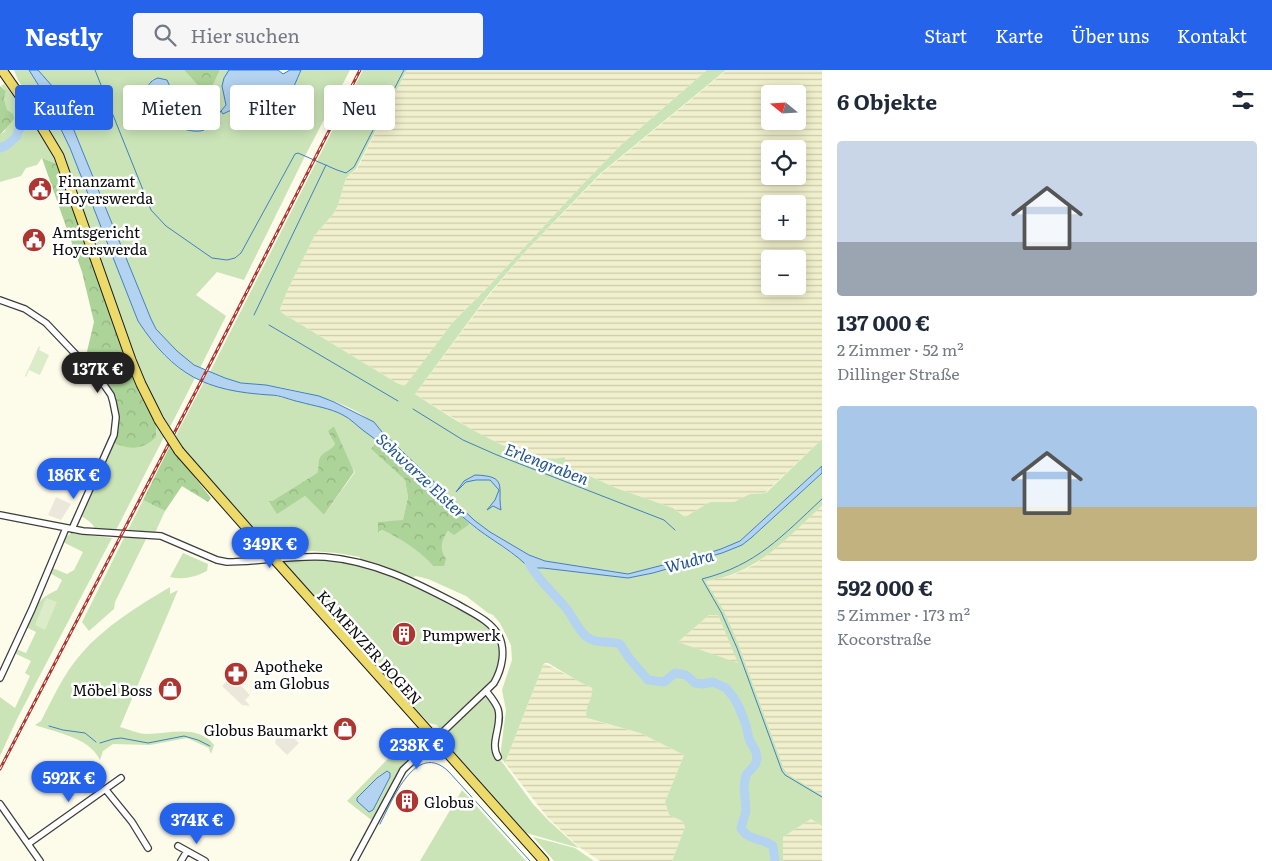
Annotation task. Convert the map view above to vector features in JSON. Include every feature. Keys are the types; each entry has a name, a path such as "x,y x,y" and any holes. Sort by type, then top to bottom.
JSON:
{"main road":[{"name":"KAMENZER BOGEN","path":"2,70 41,126 59,156 131,360 159,420 179,451 544,861"}],"street":[{"path":"0,300 25,309 46,323 102,382 114,402 116,417 114,435 0,678"},
{"path":"0,515 69,529 161,536 226,562 240,562 299,553 346,560 390,571 413,580 484,619 499,637 503,659 500,674 486,692 403,770 354,861"},
{"path":"486,692 498,710 499,720 494,752 498,757"},
{"path":"28,844 121,778"},
{"path":"106,790 132,822 148,848"},
{"path":"0,804 40,861"},
{"path":"178,846 205,861"},
{"path":"181,861 186,851"}],"green space":[{"path":"14,70 29,70 38,85 21,85"},
{"path":"38,70 184,70 198,85 168,85 153,79 150,85 123,85 123,130 191,130 199,132 201,130 220,130 220,85 213,85 220,70 229,70 223,86 226,105 221,111 230,112 230,130 314,130 314,85 295,85 301,70 350,70 342,85 324,85 324,120 244,280 217,272 196,295 226,316 200,368 172,347 151,319 74,130 113,130 113,85 51,85"},
{"path":"184,70 220,70 213,85 198,85"},
{"path":"363,70 407,70 395,93 395,85 355,85"},
{"path":"407,70 707,70 622,144 581,186 453,322 406,386 397,383 282,313 280,309 315,235 334,213 346,178 357,169 377,130 395,130 395,94"},
{"path":"707,70 726,70 601,173 524,253 489,294 415,394 467,427 509,448 529,455 548,458 565,457 565,465 616,488 673,508 685,517 710,502 734,502 750,494 766,493 822,439 822,466 740,541 702,555 628,574 545,561 529,555 490,532 474,520 372,422 345,406 313,395 266,385 239,382 210,372 333,130 376,130 356,169 346,178 334,213 315,235 280,309 282,313 397,383 405,386 453,322 622,144"},
{"path":"727,70 822,70 822,439 765,493 750,494 734,502 710,502 685,517 673,508 616,488 565,465 565,457 556,460 525,454 484,437 415,394 490,294 524,253 602,173"},
{"path":"4,84 15,99 15,130 39,130 57,164 42,158 37,165 26,168 21,176 0,182 0,135 5,131 7,111 4,99 6,91 1,86"},
{"path":"0,86 6,91 4,99 7,110 13,114 14,119 0,135"},
{"path":"50,130 61,130 70,148 138,321 170,361 195,378 170,427 148,390 135,357 64,155"},
{"path":"42,158 57,164 129,368 139,393 156,425 156,437 145,445 134,448 109,441 114,428 114,402 85,360 94,322 82,272"},
{"path":"39,346 39,350 49,355 40,375 29,370 26,377 25,376"},
{"path":"204,382 330,409 345,416 377,439 371,449 405,480 408,497 403,521 378,522 379,533 382,530 403,541 433,566 441,552 441,541 448,531 454,534 470,524 525,563 533,572 534,568 543,568 628,578 653,573 722,553 742,545 822,473 822,506 784,542 757,562 742,570 706,582 724,611 738,643 784,769 789,775 822,795 822,826 811,819 783,837 783,861 672,861 685,827 682,821 669,815 665,802 684,755 640,733 587,718 586,710 592,696 592,688 548,663 544,663 505,763 500,757 506,710 502,690 512,660 511,645 500,623 493,615 466,596 428,579 416,576 412,578 391,569 360,560 360,557 300,550 271,554 173,441","holes":["334,426 351,467 355,472 324,515 305,496 277,513 268,502 317,473 323,454 334,447 335,444 329,431","709,615 718,615 738,663 678,642"]},
{"path":"156,425 164,437 115,532 96,531 91,523 77,514 109,441 156,437"},
{"path":"334,426 354,472 324,515 305,496 277,514 268,501 272,501 317,473 320,458 335,444 328,431"},
{"path":"377,440 470,524 454,535 448,531 442,541 442,551 446,559 444,566 433,566 403,541 382,530 378,533 378,522 403,520 408,497 405,480 371,449"},
{"path":"170,446 211,498 208,502 182,486 165,511 143,500"},
{"path":"143,500 165,511 154,535 148,535 115,602 114,609 89,631 82,622"},
{"path":"822,506 822,795 789,775 784,769 738,643 706,582 733,575 754,565"},
{"path":"71,533 112,538 17,719 0,756 0,697 15,708 30,676 25,673 31,661 12,652 14,648 26,653 36,632 26,627 32,614 37,604 57,590 62,580 48,572 50,567 67,574 74,570 83,552 61,541"},
{"path":"183,553 208,564 207,571 189,577 170,577"},
{"path":"326,557 389,571 483,619 493,631 501,650 501,664 498,675 486,692 499,713 494,751 533,804 579,848 526,833 448,747 446,737 437,725 429,723 409,704 278,558"},
{"path":"170,587 170,594 178,590 120,727 144,734 192,732 200,734 214,745 211,754 209,748 187,738 150,745 113,744 103,751 100,760 95,752 80,741 35,725 41,721 69,669 90,644 122,617"},
{"path":"46,598 57,602 45,630 35,625"},
{"path":"709,615 718,615 739,664 678,642"},
{"path":"544,663 592,688 593,693 586,711 589,719 640,733 684,755 665,802 669,815 682,821 685,827 672,861 600,861 579,847 548,818 505,763"},
{"path":"412,730 418,735 424,746 409,760 374,822 347,801 409,737","holes":["387,771 390,773 390,777 373,810 369,812 357,801 380,775"]},
{"path":"462,790 526,861 420,861"},
{"path":"811,819 822,826 822,861 783,861 783,837"},
{"path":"533,837 575,848 594,861 554,861"}],"shaded area":[{"path":"56,497 71,504 61,520 48,515"},
{"path":"232,676 250,695 245,700 250,706 242,705 222,686"},
{"path":"284,728 299,743 287,755 275,743 278,733"}],"water":[{"path":"29,70 38,70 51,85 38,85"},
{"path":"229,70 278,70 283,74 290,70 301,70 294,85 230,85 230,111 223,114 221,111 226,105 222,86"},
{"path":"158,78 167,80 169,85 149,85"},
{"name":"Wudra","path":"61,130 74,130 151,319 156,329 177,351 194,365 225,378 241,383 266,385 319,396 374,422 382,432 474,520 490,532 529,555 545,561 628,574 702,555 740,541 822,466 822,473 751,538 742,545 722,553 653,573 628,578 543,568 535,568 536,571 533,572 519,558 470,523 392,453 346,417 327,409 274,395 227,389 194,377 179,368 151,340 138,321"},
{"path":"475,475 497,480 500,489 501,510 493,506 487,510 495,500 499,490 490,480 466,482 456,492 464,481"},
{"path":"387,771 390,773 390,777 373,810 369,812 357,801 357,798"}],"waterway":[{"path":"95,70 151,210 166,226 212,258 227,260 235,258 241,253 295,154 298,153 346,173 354,167 404,70"},
{"path":"0,148 7,145 17,136 19,130"},
{"name":"Erlengraben","path":"254,315 326,165"},
{"name":"Erlengraben","path":"269,325 398,401"},
{"name":"Erlengraben","path":"413,409 463,440 664,520 675,530"},
{"name":"Erlengraben","path":"822,499 768,548 738,566 702,579 721,612 737,648 782,771 785,775 822,797"},
{"name":"Schwarze Elster","path":"529,563 586,636 601,642 620,644 648,680 664,682 675,673 686,675 695,683 713,682 726,688 739,707 757,759 755,765 746,775 744,786 746,811 741,828 748,835 773,846 775,861"},
{"path":"49,726 85,733 96,742"},
{"path":"100,743 121,738 148,743 184,736 210,746"},
{"path":"380,824 398,789 407,777 416,768 426,763 437,764 449,772 530,861"}],"railway":[{"path":"0,769 360,70"}],"place":[{"name":"Finanzamt Hoyerswerda","path":"40,189"},
{"name":"Amtsgericht Hoyerswerda","path":"34,240"},
{"name":"Pumpwerk","path":"404,634"},
{"name":"Apotheke am Globus","path":"236,674"},
{"name":"Möbel Boss","path":"170,689"},
{"name":"Globus Baumarkt","path":"345,729"},
{"name":"Globus","path":"407,801"}]}
